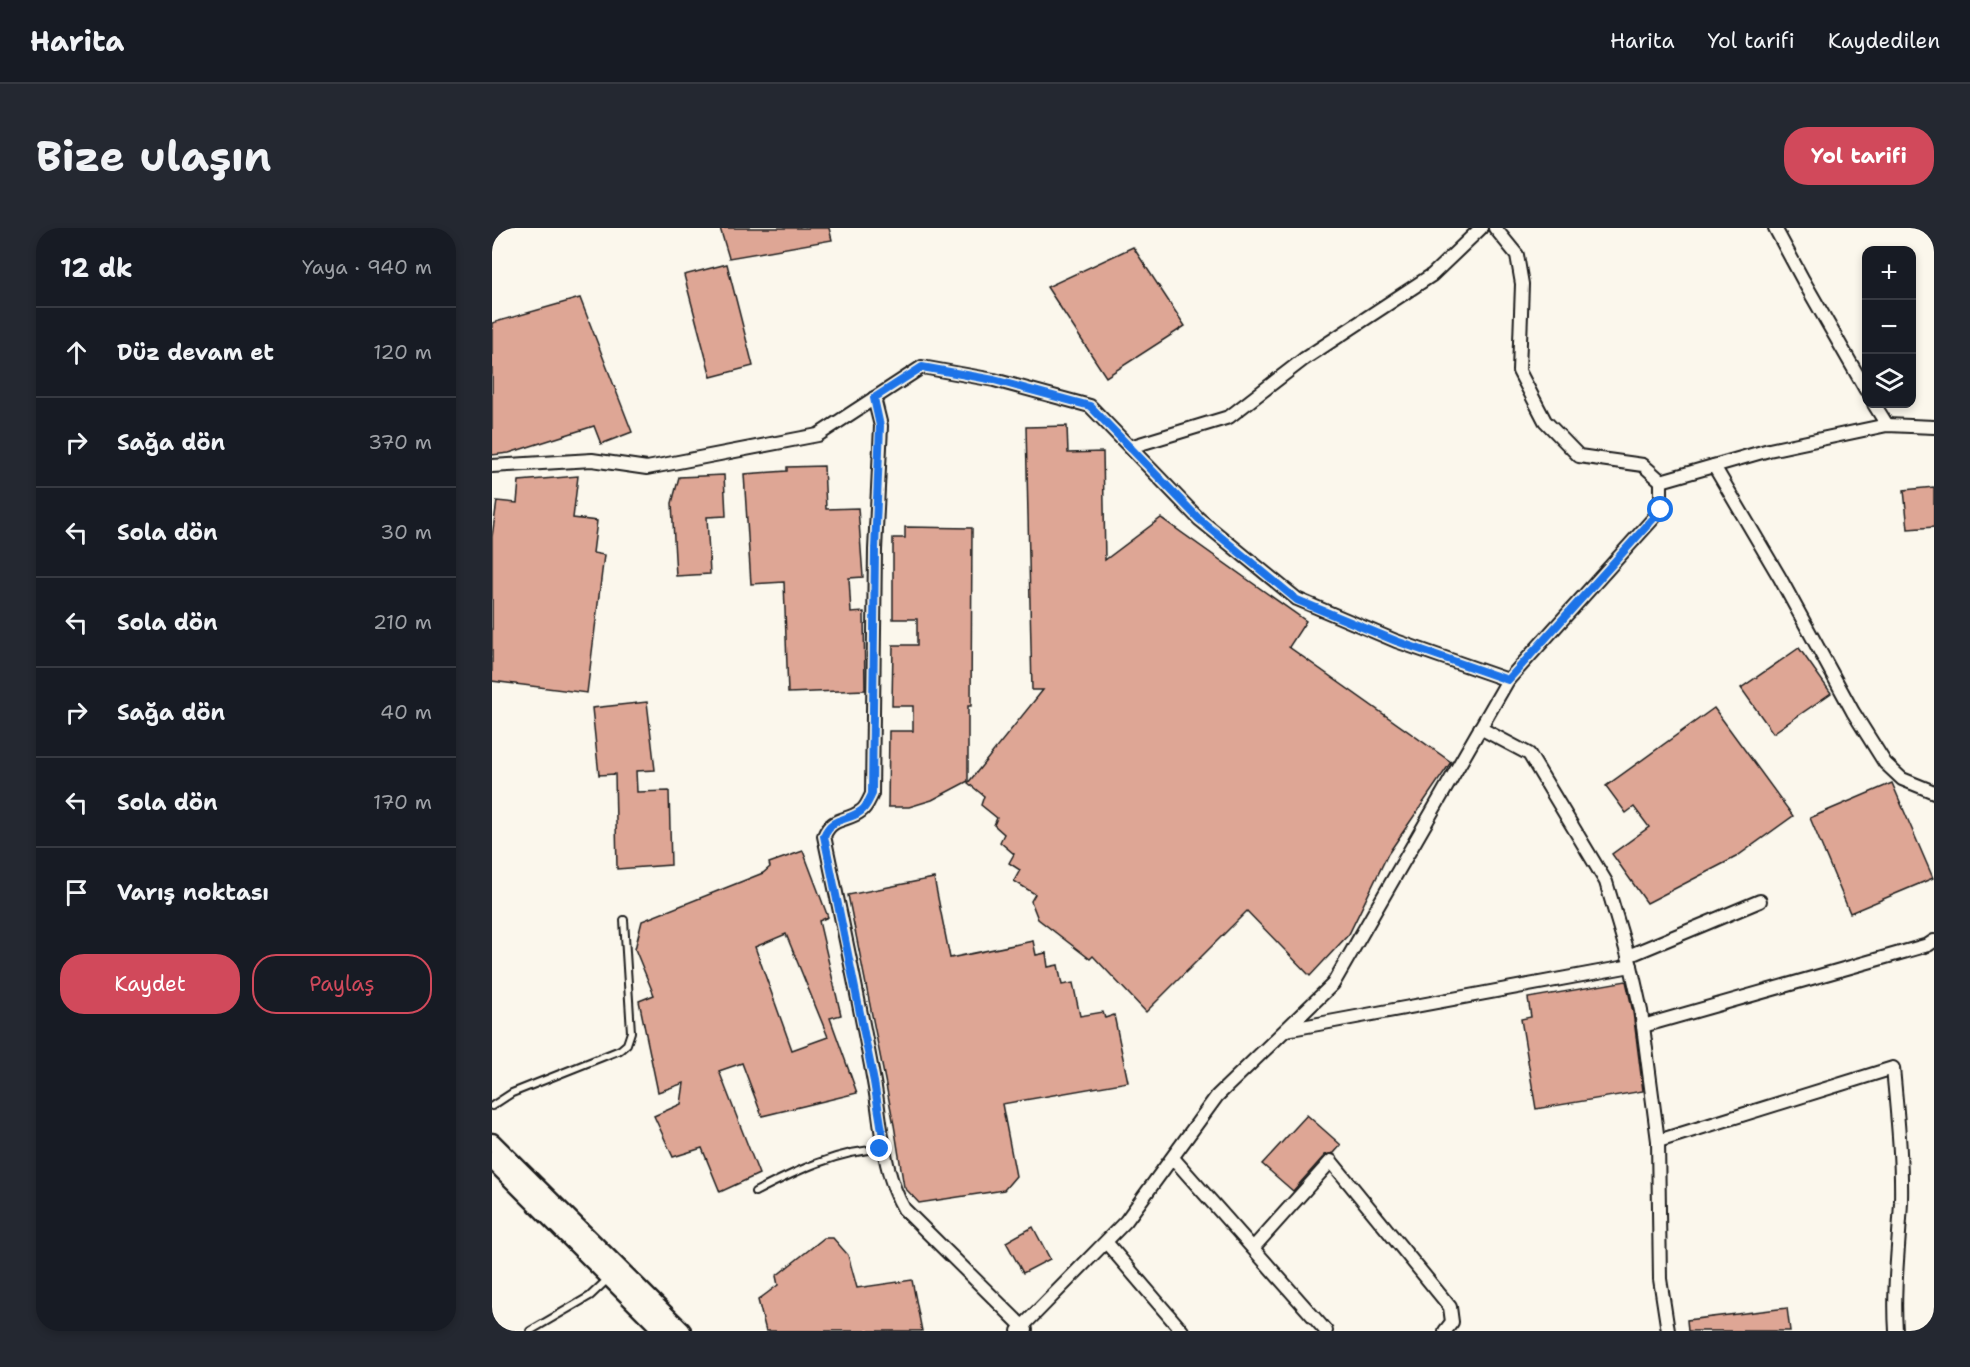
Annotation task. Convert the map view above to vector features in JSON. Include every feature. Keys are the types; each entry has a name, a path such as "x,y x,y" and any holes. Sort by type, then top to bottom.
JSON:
{"street":[{"path":"1130,447 1229,417 1304,359 1432,276 1481,228"},
{"path":"874,398 880,426 875,550 872,794 861,811 828,827 824,836 874,1082 888,1168 895,1194 904,1209 1022,1329 1126,1221 1217,1096 1333,984 1508,680 1661,510 1661,481 1643,465 1579,456 1545,421 1519,371 1522,284 1517,255 1495,228"},
{"path":"1775,228 1862,383"},
{"path":"492,466 592,460 647,468 818,435 922,367 994,380 1090,406 1199,519 1297,600 1396,641 1508,680"},
{"path":"1877,408 1887,424"},
{"path":"1661,481 1769,450 1887,424 1934,427"},
{"path":"1714,466 1780,578 1853,712 1886,763 1902,779 1934,792"},
{"path":"1479,728 1529,754 1606,882 1629,961 1642,1026 1658,1141 1660,1279 1668,1331"},
{"path":"1285,1030 1629,961 1760,901"},
{"path":"1642,1026 1922,947 1934,941"},
{"path":"1658,1141 1893,1068 1899,1133 1901,1200 1894,1297 1896,1331"},
{"path":"492,1142 682,1331"},
{"path":"1173,1158 1326,1331"},
{"path":"492,1160 663,1331"},
{"path":"1253,1248 1331,1161 1450,1307 1452,1322 1445,1331"},
{"path":"1106,1242 1182,1331"}],"lane":[{"path":"492,1106 512,1093 620,1050 627,1044 631,1032 624,920"},
{"path":"755,1192 823,1161 855,1152 885,1149"},
{"path":"531,1331 590,1296 609,1277"}],"building":[{"path":"720,228 829,228 832,240 729,258"},
{"path":"1133,247 1185,326 1106,377 1047,287"},
{"path":"727,264 753,366 711,377 684,275"},
{"path":"580,298 632,432 601,444 594,426 509,453 492,455 492,323"},
{"path":"1067,426 1068,453 1103,452 1105,560 1161,518 1306,621 1289,647 1451,762 1388,854 1349,934 1310,976 1247,911 1146,1012 1093,956 1090,959 1038,919 1031,901 1035,894 1014,881 1020,870 1009,863 1014,854 1000,842 1004,834 994,825 997,818 981,805 984,796 968,783 1043,690 1032,690 1026,427"},
{"path":"824,466 826,509 858,508 863,577 849,578 851,613 864,612 865,690 788,693 784,582 751,584 744,474 787,471 787,467"},
{"path":"724,475 726,516 707,517 710,574 676,576 672,503 679,477"},
{"path":"578,476 573,518 597,521 593,553 604,555 587,693 492,681 492,537 497,501 517,503 519,481"},
{"path":"1934,487 1934,527 1908,529 1904,490"},
{"path":"905,527 972,528 971,706 968,706 968,781 932,800 909,807 888,807 889,731 913,731 913,706 892,706 893,645 917,645 917,619 893,619 893,538 905,538"},
{"path":"1799,648 1831,693 1773,733 1741,688"},
{"path":"647,702 655,770 636,771 637,792 669,791 671,865 617,869 615,774 599,775 592,708"},
{"path":"1714,708 1793,816 1736,857 1647,903 1612,854 1649,827 1634,807 1626,813 1606,786"},
{"path":"1892,783 1933,878 1850,913 1810,818"},
{"path":"803,851 828,917 819,921 841,1015 830,1018 857,1093 762,1116 742,1063 719,1071 759,1174 720,1192 702,1148 673,1157 654,1116 681,1104 684,1083 658,1092 639,1001 654,995 635,949 642,921 763,873 770,867 769,863","holes":["786,934 828,1037 792,1050 755,947"]},
{"path":"934,878 950,958 1033,941 1036,955 1046,953 1048,967 1058,965 1062,985 1073,983 1080,1016 1103,1012 1105,1018 1114,1015 1128,1082 1002,1104 1016,1176 1004,1190 919,1203 904,1187 894,1125 848,895"},
{"path":"1626,981 1633,1012 1643,1091 1536,1109 1521,1019 1531,1017 1528,998"},
{"path":"1307,1115 1341,1145 1334,1153 1325,1155 1293,1191 1262,1164"},
{"path":"1033,1227 1050,1259 1023,1273 1006,1242"},
{"path":"824,1238 833,1238 848,1255 857,1288 912,1280 922,1331 766,1331 758,1300 778,1285 776,1276"},
{"path":"1787,1308 1790,1331 1688,1331 1687,1320"}],"route":[{"path":"880,1149 885,1149 874,1082 824,836 828,827 861,811 872,794 875,550 880,426 874,398 922,367 994,380 1090,406 1199,519 1297,600 1396,641 1508,680 1661,510"}]}
